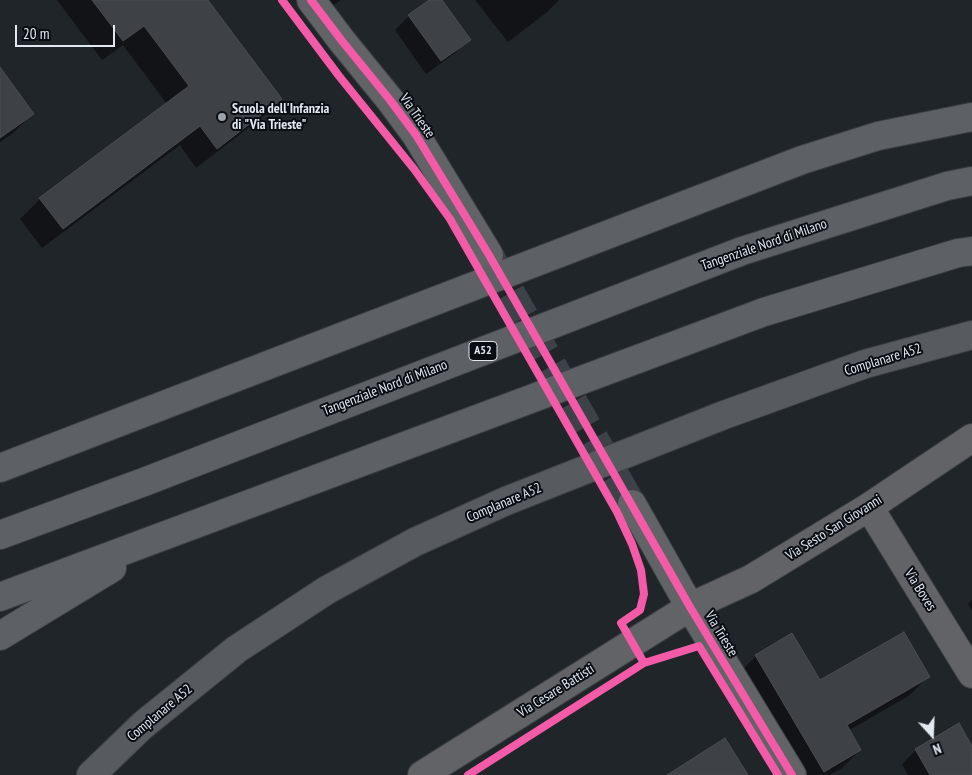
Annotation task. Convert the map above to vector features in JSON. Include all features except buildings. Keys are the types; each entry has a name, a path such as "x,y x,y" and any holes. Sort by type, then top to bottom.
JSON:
{"highway":[{"path":"0,468 802,160 878,136 972,117"},
{"name":"Tangenziale Nord di Milano","path":"0,535 144,482 742,251 947,186 972,181"},
{"path":"0,597 764,312 958,253 972,251"},
{"path":"0,636 169,533"}],"main road":[{"name":"Complanare A52","path":"91,775 143,725 236,649 327,590 415,542 506,501 724,415 865,364 972,335"}],"street":[{"name":"Via Trieste","path":"311,0 416,135 490,254"},
{"name":"Via Sesto San Giovanni","path":"690,608 751,579 869,507 972,438"},
{"name":"Via Trieste","path":"632,504 690,608 792,775"},
{"name":"Via Boves","path":"869,507 972,674"},
{"name":"Via Cesare Battisti","path":"422,775 690,608"}],"tunnel":[{"path":"490,256 632,504"}],"cycle path":[{"path":"282,0 339,76 414,169 450,219 617,512 632,544 641,570 644,594 640,610 621,623 644,663 468,775"},
{"path":"311,0 416,135 489,255 690,607 792,775"},
{"path":"644,663 699,646 778,775"}],"place":[{"name":"Scuola dell'Infanzia di \"Via Trieste\"","path":"222,117"}]}
